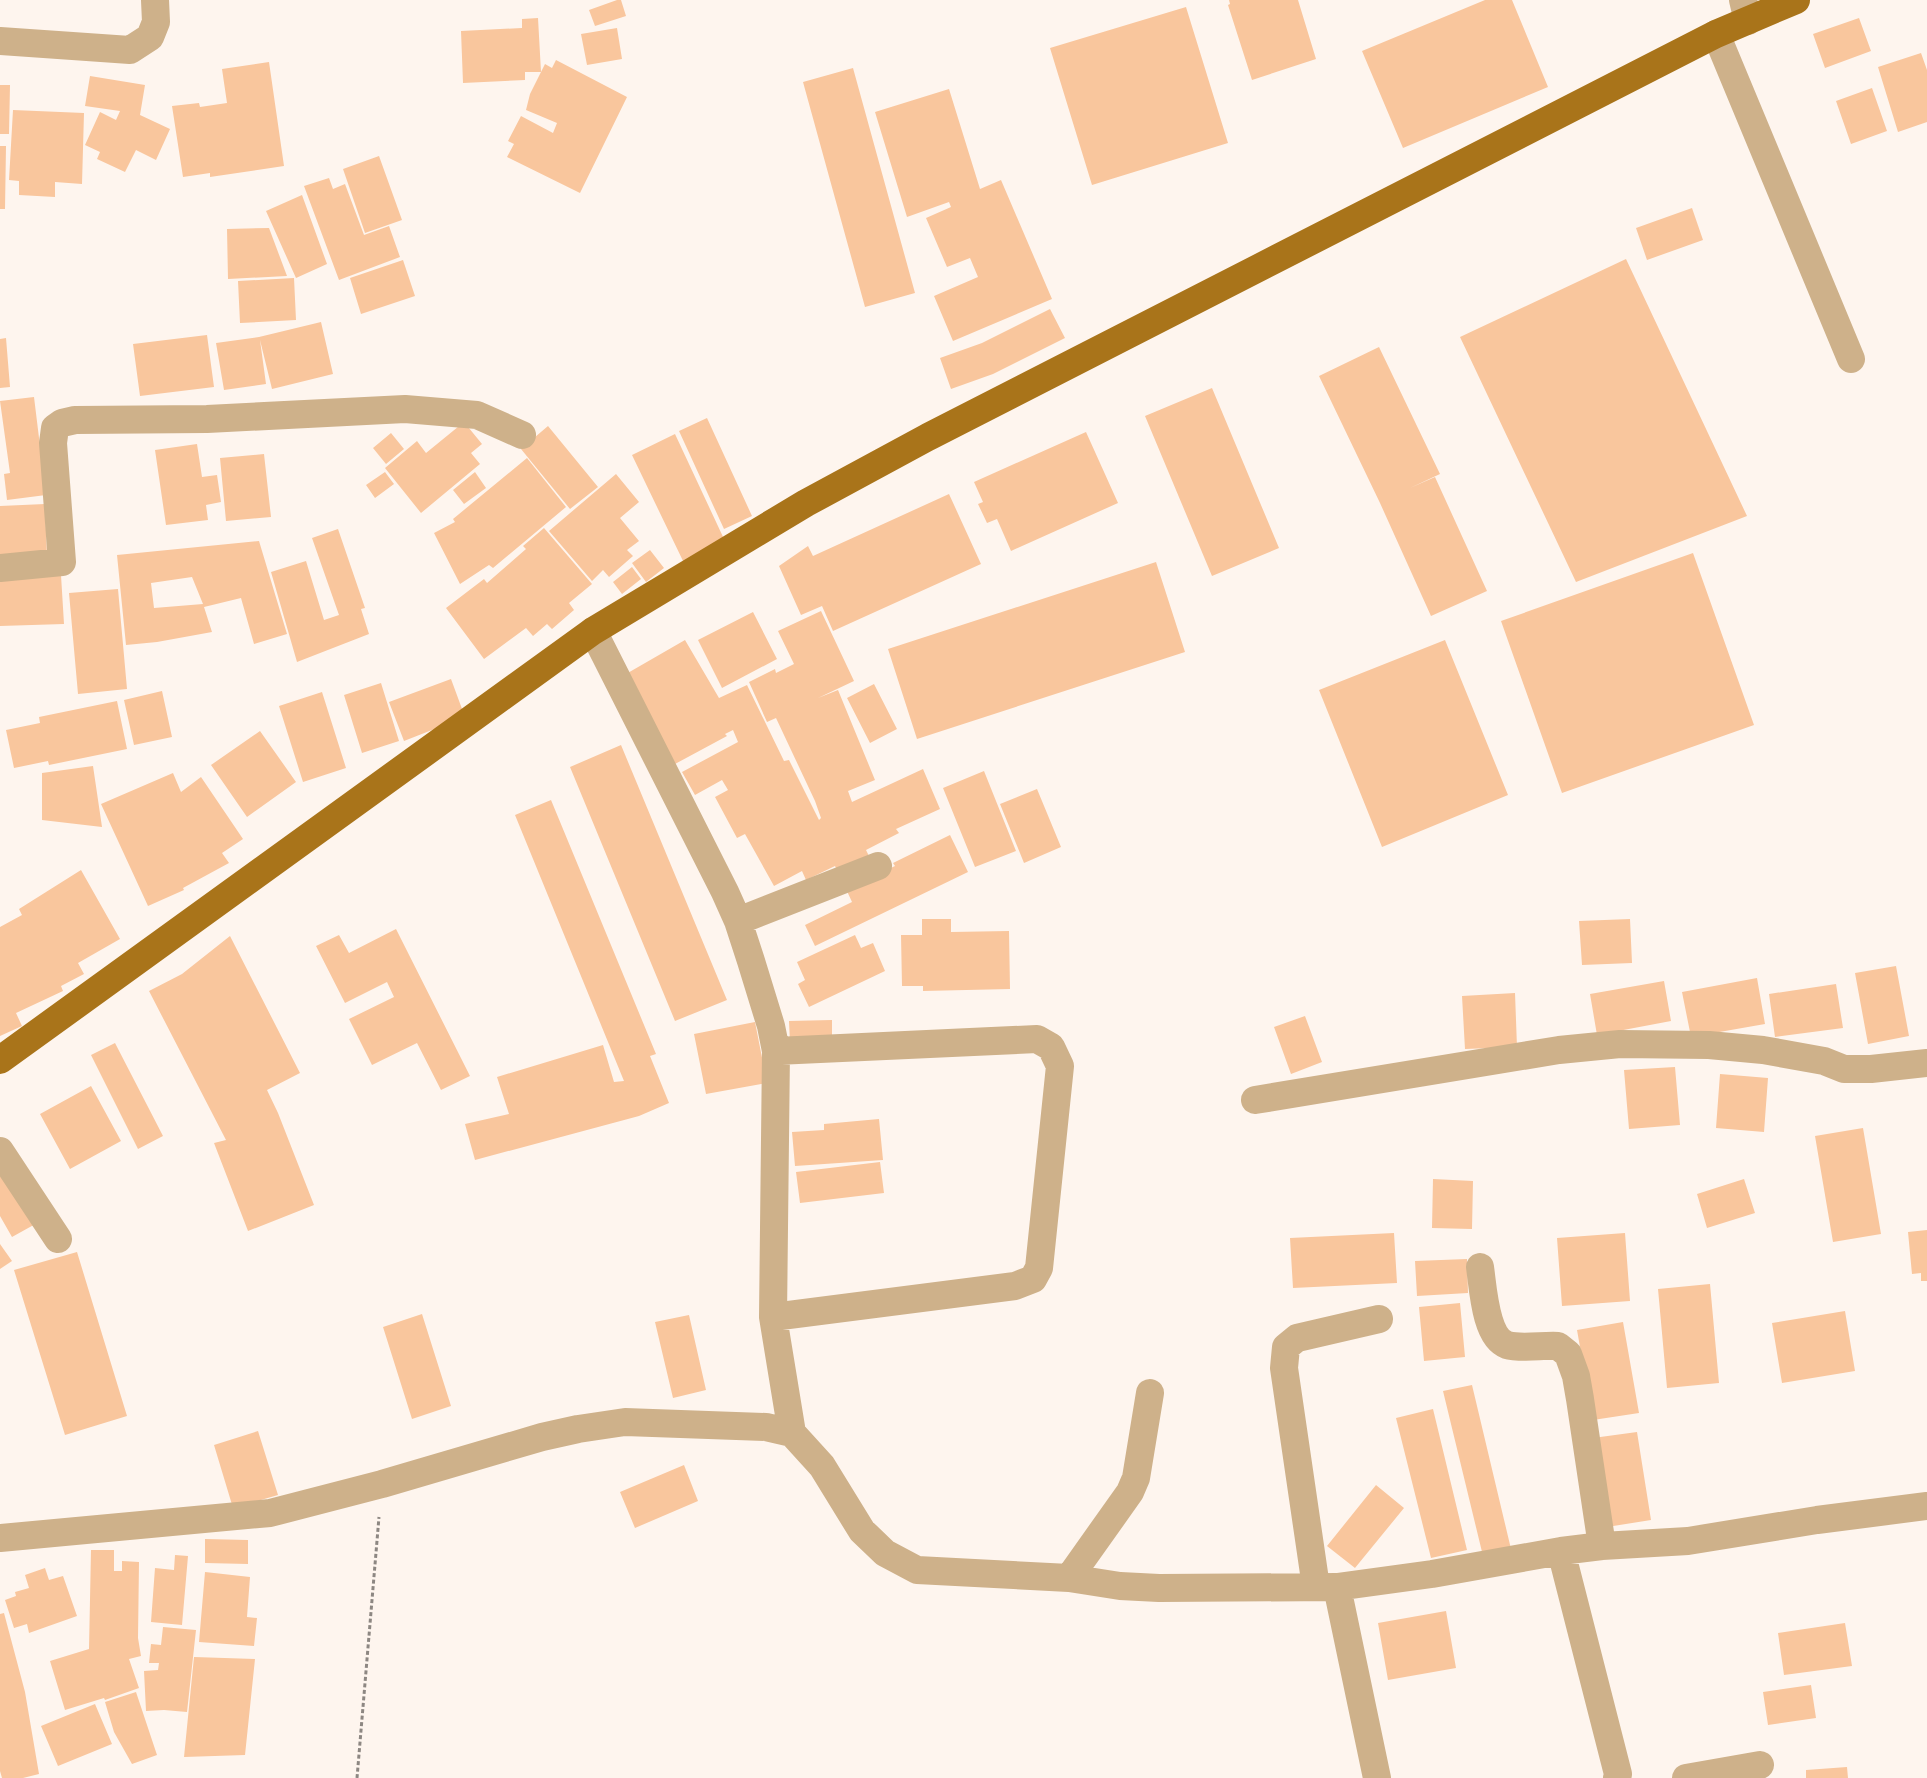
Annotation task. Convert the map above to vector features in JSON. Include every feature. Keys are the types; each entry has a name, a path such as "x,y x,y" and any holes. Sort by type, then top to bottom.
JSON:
{"main road":[{"path":"0,1060 593,631 806,503 928,437 1716,34 1745,11 1796,0"}],"street":[{"path":"0,41 130,50 150,37 156,22 155,0"},
{"path":"1716,34 1851,359"},
{"path":"0,568 62,562 53,443 55,428 62,423 84,420 207,418 405,409 477,415 522,435"},
{"path":"593,631 726,892 738,921 770,1026 776,1051 773,1317 792,1433 822,1466 862,1531 885,1553 917,1570 1069,1578 1120,1586 1159,1588 1327,1587 1432,1574 1560,1551 1602,1546 1688,1541 1817,1520 1927,1506"},
{"path":"738,921 878,866"},
{"path":"773,1317 1015,1286 1033,1279 1038,1268 1060,1066 1051,1047 1037,1039 776,1051"},
{"path":"1255,1100 1559,1050 1620,1044 1709,1045 1763,1050 1824,1061 1844,1069 1871,1069 1927,1063"},
{"path":"0,1151 58,1239"},
{"path":"1480,1267 1491,1327 1499,1340 1508,1345 1558,1346 1568,1354 1576,1376 1602,1546"},
{"path":"1378,1778 1327,1587 1284,1368 1286,1347 1297,1338 1379,1319"},
{"path":"1069,1578 1130,1492 1136,1478 1150,1393"},
{"path":"0,1538 270,1513 382,1484 542,1437 625,1422 766,1427 792,1433"},
{"path":"1560,1551 1619,1777"},
{"path":"1686,1778 1760,1765"}],"path":[{"path":"358,1778 382,1484"}],"building":[{"path":"621,0 626,16 595,26 589,10"},
{"path":"1229,0 1298,0 1316,59 1252,80 1228,5 1230,4"},
{"path":"1485,0 1512,0 1548,87 1403,148 1362,51"},
{"path":"1186,7 1228,143 1092,185 1050,48"},
{"path":"538,18 541,72 525,72 525,80 463,83 461,31 522,28 522,19"},
{"path":"1859,18 1871,51 1825,68 1813,34"},
{"path":"617,28 622,59 587,65 581,34"},
{"path":"1921,53 1927,70 1927,122 1898,132 1878,67"},
{"path":"556,60 627,97 580,193 507,157 514,144 508,141 521,116 553,133 557,123 526,110 530,94 545,64 552,68"},
{"path":"269,62 284,166 210,177 210,173 183,177 172,106 199,103 200,107 227,103 222,69"},
{"path":"853,68 915,293 865,307 803,82"},
{"path":"90,76 145,85 140,115 170,129 156,160 136,150 125,172 97,159 100,152 85,145 100,112 116,120 120,111 85,106"},
{"path":"0,85 10,85 9,134 0,134"},
{"path":"1872,88 1887,131 1851,144 1836,101"},
{"path":"949,89 980,189 1001,180 1052,299 953,341 934,296 978,277 970,258 947,267 926,218 951,207 949,202 907,217 875,112"},
{"path":"13,110 84,113 82,184 55,182 55,197 19,195 19,181 9,180"},
{"path":"0,146 6,146 5,209 0,209"},
{"path":"379,156 402,220 365,233 343,169"},
{"path":"329,178 333,189 345,184 364,235 389,226 400,257 339,280 304,186"},
{"path":"302,195 327,264 296,278 266,211"},
{"path":"1692,208 1703,240 1647,260 1636,228"},
{"path":"269,228 287,276 228,279 227,229"},
{"path":"1626,259 1747,516 1576,582 1460,337"},
{"path":"403,260 415,296 361,314 350,278"},
{"path":"294,278 296,320 240,323 238,281"},
{"path":"1050,309 1065,338 993,374 951,389 940,358 982,343"},
{"path":"321,322 333,374 272,389 260,340 266,384 224,390 216,343 259,337"},
{"path":"207,335 214,387 140,396 133,344"},
{"path":"6,338 10,387 0,388 0,339"},
{"path":"1379,347 1440,474 1410,488 1435,477 1487,591 1431,616 1380,503 1319,376"},
{"path":"1212,388 1279,548 1212,576 1145,416"},
{"path":"34,397 46,495 7,500 4,474 10,473 0,401"},
{"path":"707,418 752,516 724,529 679,431"},
{"path":"464,422 482,444 471,453 480,464 421,513 385,468 417,441 426,453"},
{"path":"548,426 598,487 570,509 521,449"},
{"path":"1086,432 1118,503 1011,551 997,519 987,523 978,504 983,502 974,482"},
{"path":"391,433 404,449 386,464 373,448"},
{"path":"675,434 724,539 684,563 632,455"},
{"path":"197,444 202,477 217,475 221,502 206,505 208,520 166,525 155,450"},
{"path":"264,454 271,517 226,521 220,458"},
{"path":"527,458 566,507 493,568 489,565 460,584 434,533 455,522 453,519"},
{"path":"385,472 394,484 375,498 366,485"},
{"path":"475,472 486,488 464,504 453,490"},
{"path":"616,474 639,502 620,518 639,541 627,550 633,556 609,577 603,570 592,581 549,531"},
{"path":"949,494 981,564 833,631 822,606 801,615 779,566 808,546 813,556"},
{"path":"45,504 47,556 0,558 0,506"},
{"path":"544,528 592,584 569,603 574,610 552,629 547,624 533,636 526,628 484,659 446,608 484,579 487,583 526,549 523,546"},
{"path":"338,529 365,608 361,609 369,634 297,662 271,572 306,561 324,620 339,615 312,538"},
{"path":"259,541 287,634 254,644 241,598 204,607 212,632 157,642 126,645 117,555","holes":["192,577 203,604 154,608 151,583"]},
{"path":"650,550 664,568 646,582 632,563"},
{"path":"1693,553 1754,725 1562,793 1501,621"},
{"path":"1156,562 1185,652 917,739 888,649"},
{"path":"632,567 641,579 622,594 613,582"},
{"path":"61,575 64,624 0,626 0,578"},
{"path":"118,589 127,689 78,694 69,593"},
{"path":"821,611 854,681 818,698 838,690 875,780 848,791 852,802 923,769 940,809 896,829 899,833 866,850 871,860 840,876 835,866 806,880 802,871 774,886 745,834 737,838 715,797 728,790 722,780 695,795 682,772 738,742 733,730 725,734 727,736 675,764 626,674 685,640 719,698 747,685 784,761 789,760 819,820 821,818 815,801 776,718 767,722 749,682 775,669 776,673 794,664 778,631"},
{"path":"753,612 777,659 722,688 698,640"},
{"path":"1445,640 1508,795 1382,847 1319,690"},
{"path":"451,679 465,717 404,741 389,702"},
{"path":"381,683 399,741 362,753 344,695"},
{"path":"874,684 897,729 870,743 847,698"},
{"path":"162,691 172,737 134,745 124,700"},
{"path":"322,692 346,768 303,782 279,706"},
{"path":"117,701 127,749 49,765 48,761 14,768 6,730 40,723 39,717"},
{"path":"260,731 296,782 247,817 211,765"},
{"path":"621,745 727,1000 675,1021 570,767"},
{"path":"93,766 102,827 42,820 42,773"},
{"path":"984,771 1016,851 975,867 943,788"},
{"path":"173,773 181,792 201,777 243,839 222,853 229,863 183,888 184,890 148,906 101,804"},
{"path":"1037,789 1061,847 1024,863 1000,804"},
{"path":"551,800 656,1054 650,1056 669,1103 639,1116 475,1160 465,1124 509,1114 497,1077 603,1045 614,1082 624,1081 515,815"},
{"path":"950,835 968,872 815,946 805,925 852,902 846,889 895,866 893,863"},
{"path":"81,870 120,939 78,963 84,974 61,986 63,991 16,1013 22,1026 0,1036 0,927 22,915 19,909"},
{"path":"922,919 951,919 951,932 1009,931 1010,989 923,991 923,986 902,986 901,935 922,935"},
{"path":"1630,919 1632,963 1582,965 1579,921"},
{"path":"396,929 470,1076 441,1090 417,1043 372,1065 349,1019 394,997 387,982 345,1003 316,946 339,935 349,953"},
{"path":"855,935 861,948 873,943 885,971 809,1007 798,984 805,980 797,962"},
{"path":"230,936 300,1073 267,1090 314,1205 248,1231 214,1143 226,1140 149,991 182,974"},
{"path":"1896,966 1909,1036 1868,1044 1855,973"},
{"path":"1757,978 1765,1024 1691,1037 1682,992"},
{"path":"1664,981 1671,1021 1597,1035 1590,994"},
{"path":"1836,984 1843,1028 1775,1037 1769,994"},
{"path":"1515,993 1517,1047 1465,1049 1462,996"},
{"path":"1305,1016 1322,1062 1291,1074 1274,1027"},
{"path":"832,1020 832,1042 790,1043 789,1021"},
{"path":"755,1022 767,1083 706,1094 694,1034"},
{"path":"115,1043 163,1136 138,1149 91,1055"},
{"path":"1675,1067 1680,1125 1629,1129 1624,1070"},
{"path":"1720,1074 1768,1078 1764,1132 1716,1128"},
{"path":"91,1086 121,1141 70,1169 40,1114"},
{"path":"879,1119 883,1160 795,1166 792,1132 824,1130 824,1124"},
{"path":"1863,1128 1881,1234 1833,1242 1815,1136"},
{"path":"0,1161 39,1222 12,1237 0,1216"},
{"path":"880,1162 884,1193 800,1203 796,1172"},
{"path":"1433,1179 1473,1181 1472,1229 1432,1228"},
{"path":"1744,1179 1755,1213 1707,1228 1697,1194"},
{"path":"1927,1230 1927,1281 1921,1281 1921,1273 1912,1274 1908,1232"},
{"path":"1394,1233 1397,1283 1293,1288 1290,1238"},
{"path":"1625,1233 1630,1301 1562,1306 1557,1238"},
{"path":"0,1244 12,1261 0,1269"},
{"path":"77,1252 127,1416 65,1435 14,1270"},
{"path":"1467,1259 1468,1293 1417,1296 1415,1261"},
{"path":"1710,1284 1719,1383 1667,1388 1658,1289"},
{"path":"1460,1303 1465,1357 1424,1361 1419,1307"},
{"path":"1845,1311 1855,1371 1782,1383 1772,1323"},
{"path":"422,1314 451,1406 412,1419 383,1327"},
{"path":"689,1315 706,1390 673,1398 655,1322"},
{"path":"1623,1322 1639,1413 1593,1420 1577,1330"},
{"path":"1472,1385 1511,1549 1483,1556 1443,1391"},
{"path":"1433,1409 1467,1550 1431,1558 1396,1418"},
{"path":"258,1431 278,1495 233,1508 214,1445"},
{"path":"1637,1432 1651,1520 1607,1527 1593,1438"},
{"path":"684,1465 698,1501 635,1528 620,1492"},
{"path":"1376,1485 1404,1508 1355,1568 1327,1546"},
{"path":"205,1539 248,1540 248,1564 205,1563"},
{"path":"91,1550 114,1550 114,1571 122,1571 122,1561 139,1562 138,1638 141,1656 129,1659 139,1688 105,1700 104,1698 65,1710 50,1661 89,1649"},
{"path":"175,1555 188,1556 182,1625 151,1622 155,1568 174,1570"},
{"path":"45,1568 49,1580 63,1576 77,1616 29,1633 27,1624 14,1628 5,1600 16,1596 15,1592 29,1588 25,1575"},
{"path":"205,1572 250,1577 247,1617 257,1618 254,1646 199,1642"},
{"path":"1446,1611 1456,1668 1388,1680 1378,1623"},
{"path":"4,1613 25,1692 39,1774 23,1778 2,1778 0,1771 0,1614"},
{"path":"1845,1623 1852,1666 1784,1675 1778,1633"},
{"path":"163,1627 196,1630 187,1712 146,1711 144,1671 158,1670 159,1663 149,1663 151,1644 161,1645"},
{"path":"194,1657 255,1659 245,1755 184,1757"},
{"path":"1811,1685 1816,1718 1768,1725 1763,1692"},
{"path":"136,1692 157,1755 132,1764 114,1732 105,1702"},
{"path":"95,1704 112,1744 58,1766 41,1726"},
{"path":"1847,1767 1848,1778 1806,1778 1806,1770"}]}
